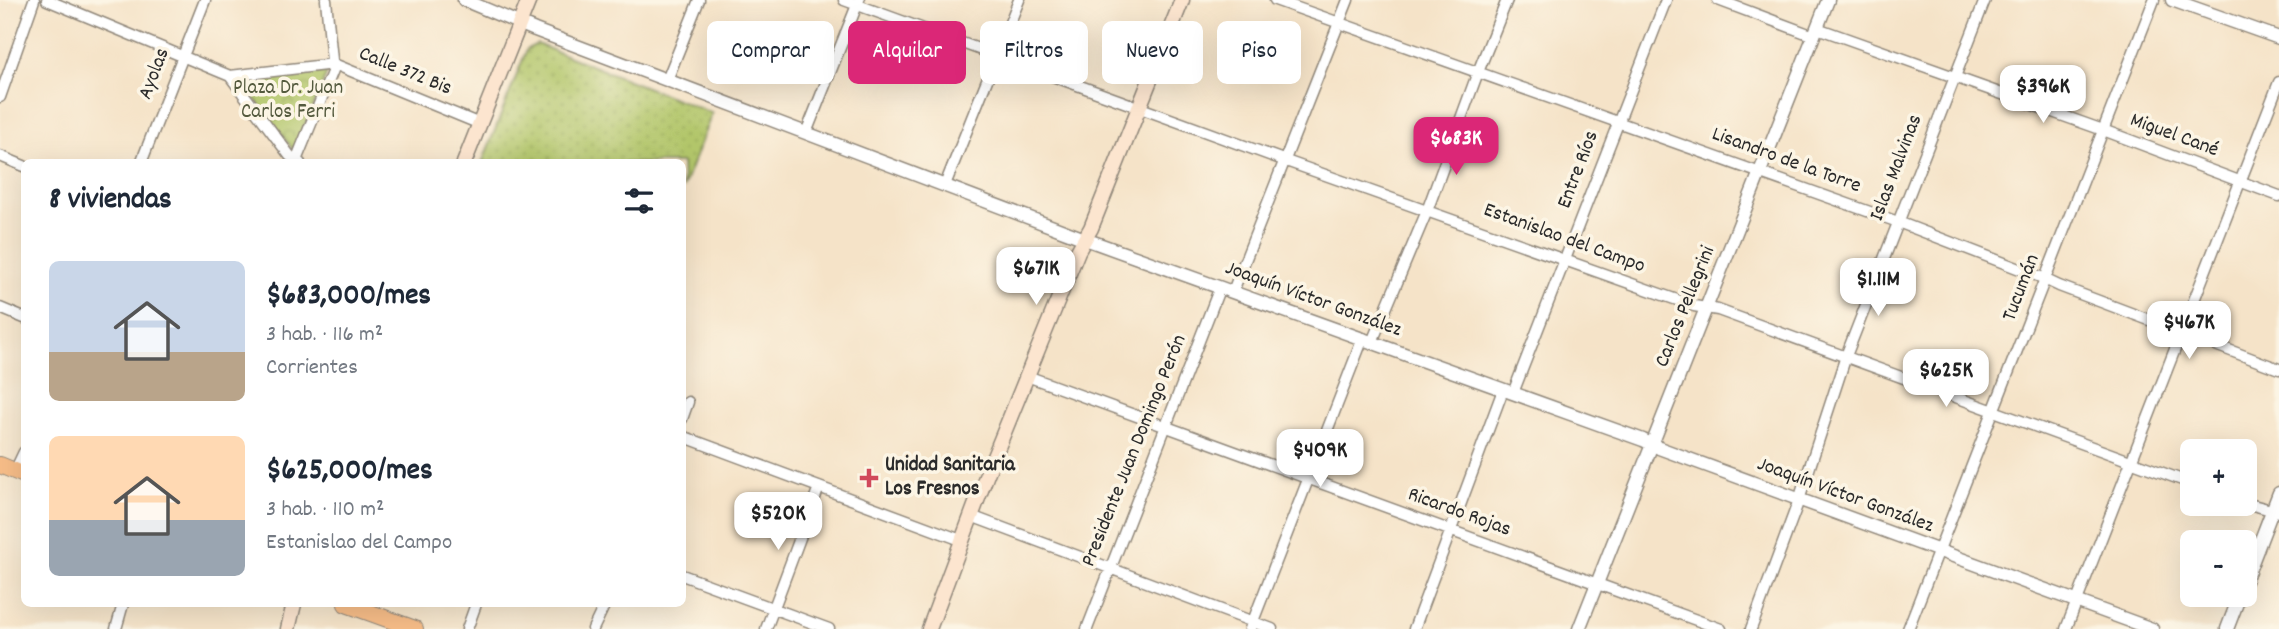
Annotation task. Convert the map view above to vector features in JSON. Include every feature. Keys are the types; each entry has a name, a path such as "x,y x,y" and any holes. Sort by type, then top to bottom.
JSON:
{"main road":[{"path":"466,159 529,0"},
{"path":"929,629 961,540 1182,0"},
{"path":"288,629 293,607"},
{"path":"354,607 415,629"}],"street":[{"path":"0,97 34,0"},
{"path":"47,0 230,76 295,159"},
{"name":"Ayolas","path":"143,159 205,0"},
{"path":"298,159 334,64 326,0"},
{"name":"Joaquín Víctor González","path":"464,0 520,24 1085,239 1508,391 2152,629"},
{"path":"667,80 699,0"},
{"name":"Estanislao del Campo","path":"844,0 858,2 980,50"},
{"path":"1010,21 1019,0"},
{"name":"Lisandro de la Torre","path":"1276,0 1898,222 2279,369"},
{"name":"Presidente Juan Domingo Perón","path":"1087,629 1166,426 1286,161 1349,0"},
{"path":"1251,625 1307,479 1427,211 1507,0"},
{"name":"Entre Ríos","path":"1414,629 1451,530 1565,259 1666,0"},
{"name":"Miguel Cané","path":"1718,0 1953,77 2279,196"},
{"name":"Carlos Pellegrini","path":"1579,629 1828,0"},
{"name":"Islas Malvinas","path":"1751,629 1799,500 1846,356 1985,0"},
{"name":"Tucumán","path":"1908,629 2154,0"},
{"path":"2172,0 2279,38"},
{"path":"806,133 858,2"},
{"name":"Calle 372 Bis","path":"230,76 334,64 480,124"},
{"path":"2066,629 2279,82"},
{"path":"945,185 985,84"},
{"name":"Estanislao del Campo","path":"1073,84 1695,306 1707,307 1846,356 2180,479"},
{"path":"0,156 21,165"},
{"path":"0,307 21,317"},
{"name":"Ricardo Rojas","path":"1027,376 1721,629"},
{"path":"686,408 688,402"},
{"path":"686,437 961,540"},
{"path":"766,629 819,486"},
{"path":"2257,553 2276,511 2279,493"},
{"path":"2257,506 2276,511"},
{"path":"971,516 1251,625 1272,629"},
{"path":"686,576 828,629"},
{"path":"116,629 122,607"},
{"path":"467,629 474,607"},
{"path":"593,629 604,607"},
{"path":"2227,629 2235,607"}],"green space":[{"path":"537,44 712,113 686,180 686,159 484,159 527,49"},
{"name":"Plaza Dr. Juan Carlos Ferri","path":"328,71 294,151 242,82"}],"place":[{"name":"Unidad Sanitaria Los Fresnos","path":"869,478"}]}
